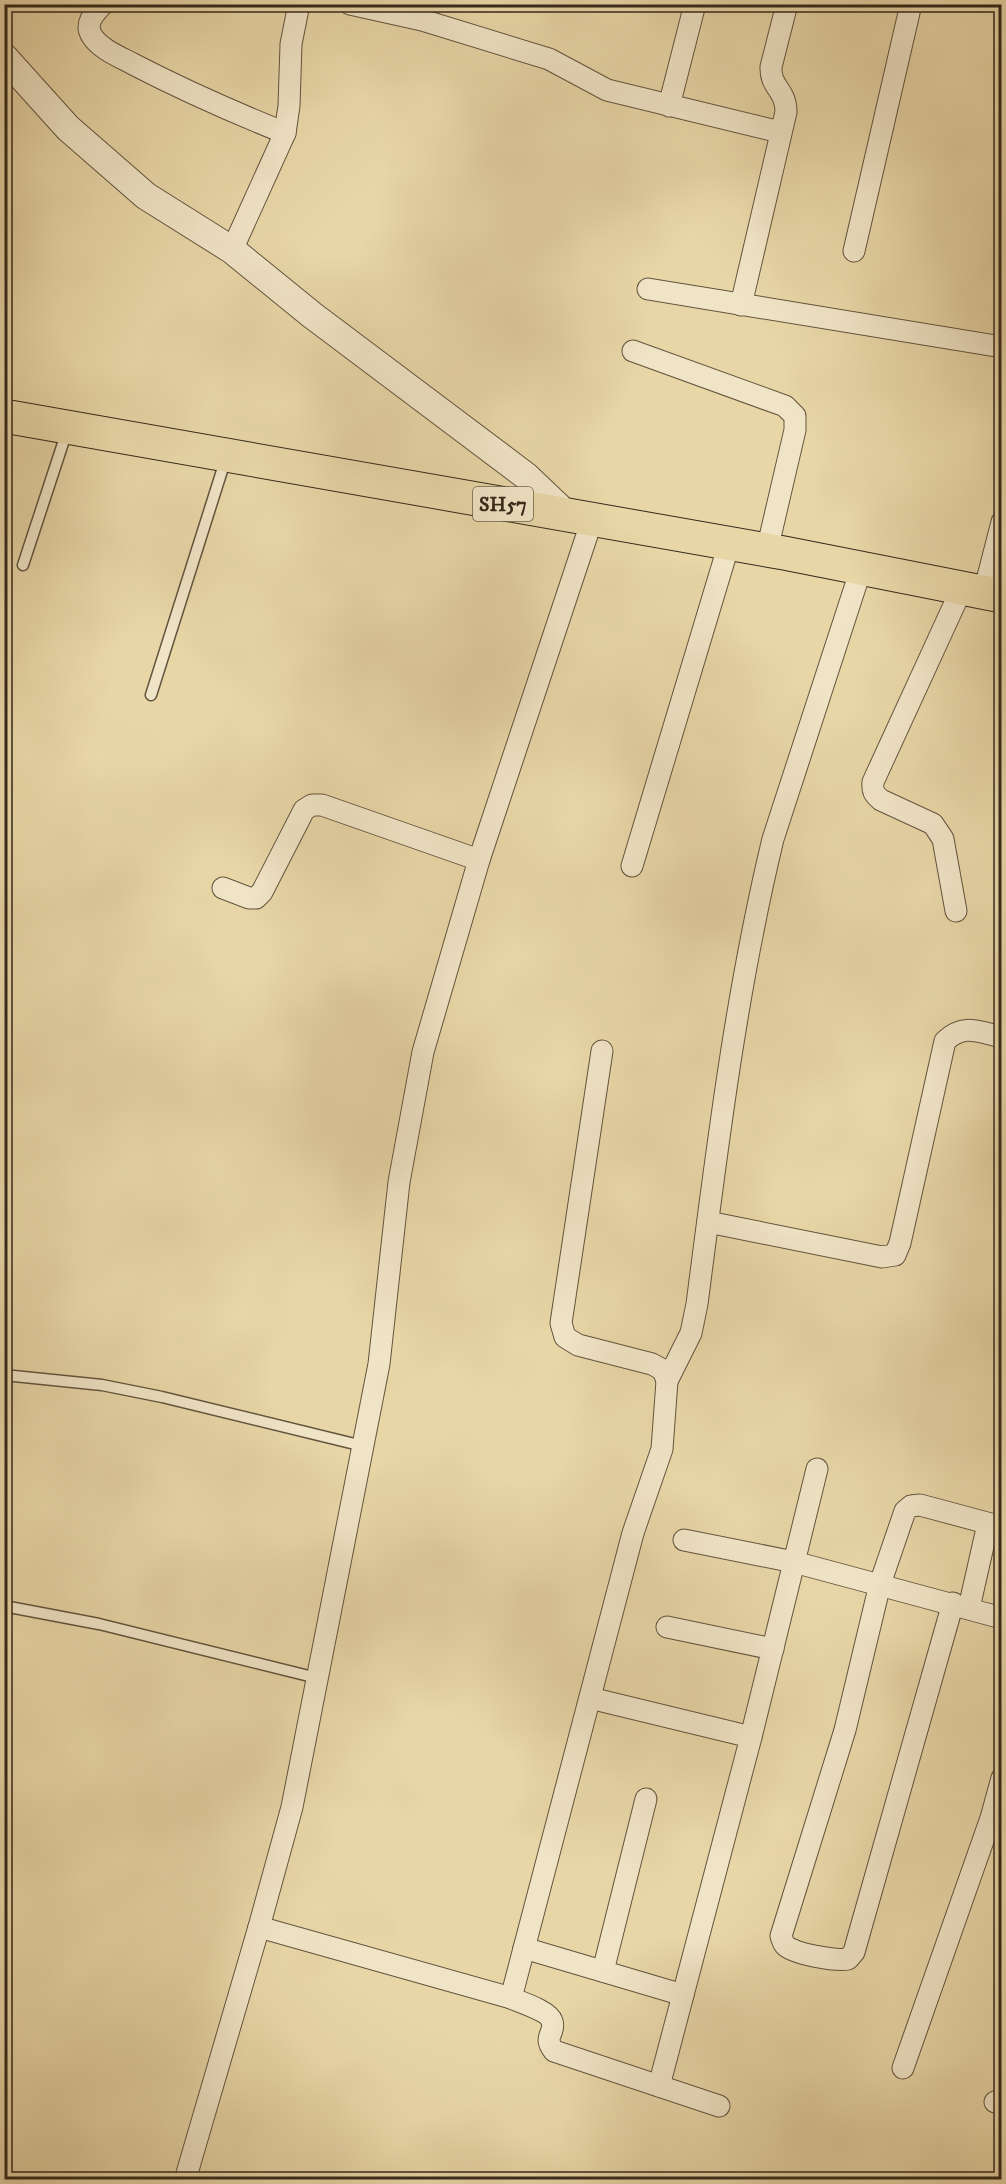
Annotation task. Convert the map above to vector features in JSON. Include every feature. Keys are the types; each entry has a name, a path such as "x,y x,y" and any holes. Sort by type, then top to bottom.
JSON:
{"main road":[{"name":"SH57","path":"4,416 767,550 982,592"}],"street":[{"path":"103,4 93,14 89,25 91,35 105,48 178,87 285,133"},
{"path":"232,250 285,133 289,106 291,44 299,4"},
{"path":"350,4 422,20 549,59 607,90 780,132"},
{"path":"669,106 695,4"},
{"path":"741,304 786,112 784,95 773,83 771,67 786,4"},
{"path":"854,251 911,4"},
{"path":"4,57 68,128 146,196 232,250 312,315 579,517 421,1062 399,1182 380,1364 292,1806 185,2180"},
{"path":"648,289 1002,347"},
{"path":"633,351 785,406 795,416 795,430 767,550"},
{"path":"956,911 943,839 939,830 933,824 881,800 874,794 873,782 982,592 1002,522"},
{"path":"632,866 729,544"},
{"path":"511,1998 633,1533 662,1449 667,1382 691,1333 697,1304 727,1073 773,839 861,568"},
{"path":"223,888 249,898 256,898 262,892 304,810 312,805 322,805 479,860"},
{"path":"708,1222 882,1257 896,1255 945,1041 955,1032 968,1029 1002,1037"},
{"path":"602,1051 561,1323 565,1337 578,1345 652,1364 663,1370 667,1382"},
{"path":"658,2086 751,1737 817,1469"},
{"path":"920,1505 995,1526 961,1606 854,1952 848,1959 839,1960 792,1950 784,1944 781,1936 845,1730 880,1584 905,1511 910,1506 920,1505"},
{"path":"684,1540 794,1562 1002,1618"},
{"path":"668,1627 772,1649"},
{"path":"590,1698 751,1737"},
{"path":"903,2068 991,1818 1002,1778"},
{"path":"603,1971 646,1799"},
{"path":"259,1927 511,1998 548,2014 552,2020 548,2038 549,2045 554,2051 719,2106"},
{"path":"524,1948 683,1995"}],"lane":[{"path":"23,565 68,427"},
{"path":"151,695 226,455"},
{"path":"4,1375 102,1386 162,1396 363,1446"},
{"path":"4,1606 99,1624 317,1678"}]}
